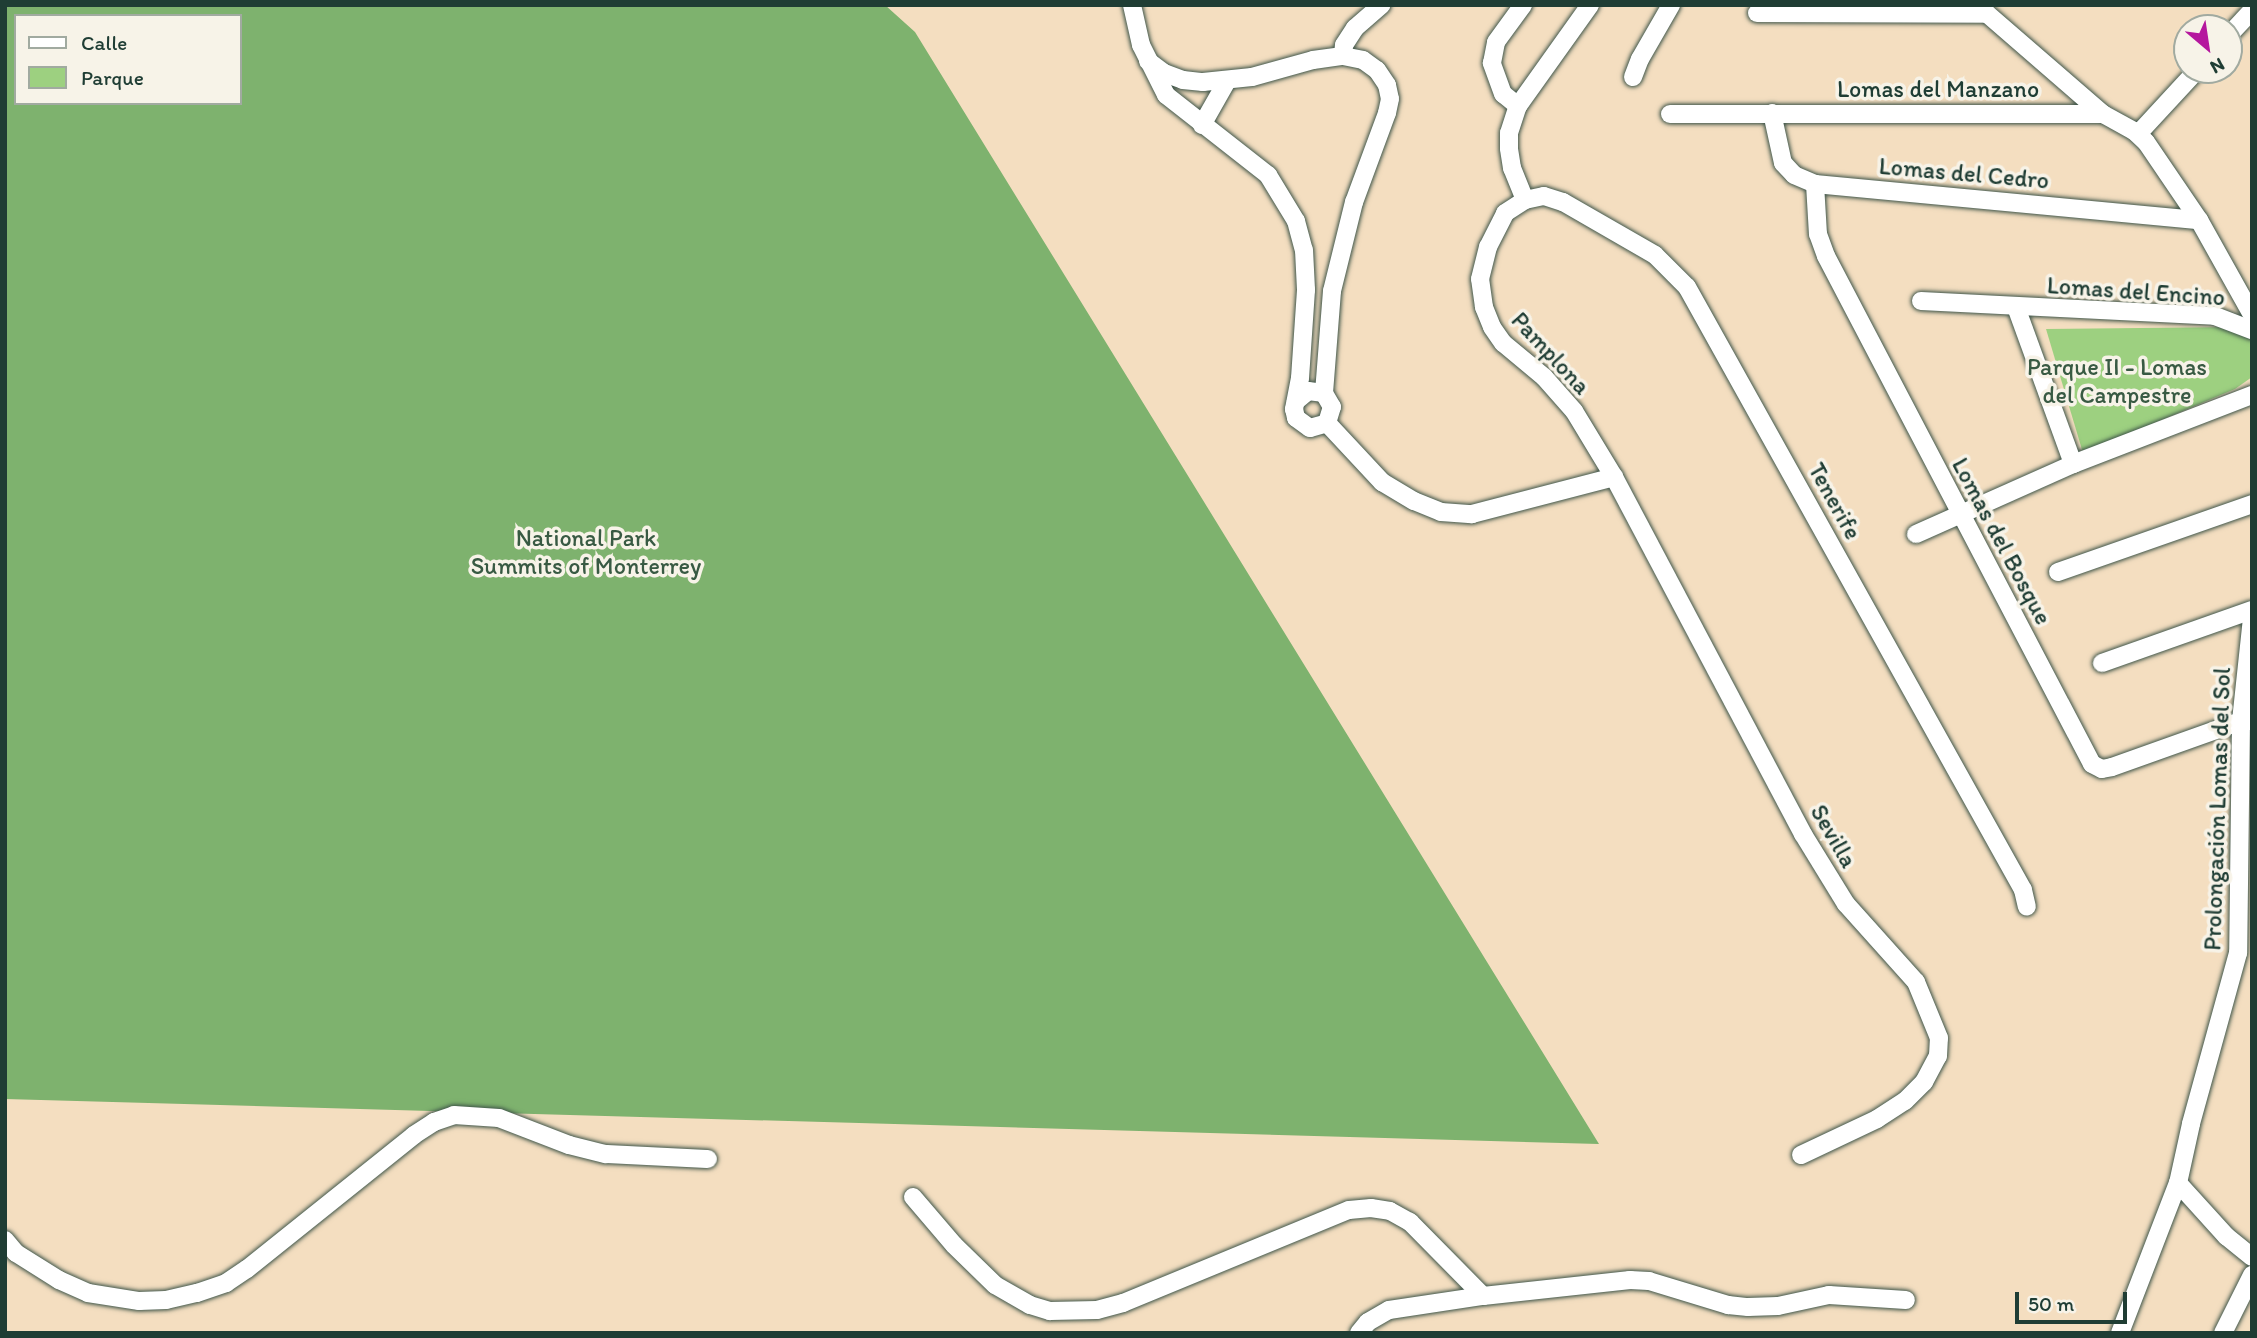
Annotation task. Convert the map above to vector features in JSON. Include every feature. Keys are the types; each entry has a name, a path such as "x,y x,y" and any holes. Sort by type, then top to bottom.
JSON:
{"street":[{"path":"1132,5 1141,46 1166,95 1268,176 1296,221 1304,250 1306,290 1294,409 1302,425 1310,428 1327,423"},
{"path":"1343,56 1345,45 1355,28 1381,5"},
{"path":"1518,106 1503,94 1492,63 1496,42 1523,5"},
{"path":"1525,200 1512,168 1509,148 1509,133 1518,106 1590,5"},
{"path":"1633,77 1640,59 1671,5"},
{"path":"1756,13 1817,9 1982,9 2104,114 2138,134 2199,220 2252,315"},
{"path":"1148,61 1164,73 1183,80 1227,81 1343,56 1363,60 1377,70 1387,85 1390,99 1341,246 1327,326 1324,393 1332,407 1327,423"},
{"path":"1202,125 1227,81"},
{"path":"2138,134 2184,84"},
{"name":"Lomas del Cedro","path":"1772,113 1783,163 1794,176 1815,184 2199,220"},
{"name":"Lomas del Manzano","path":"1670,114 2104,114"},
{"name":"Lomas del Bosque","path":"1815,184 1821,244 2092,764 2102,769 2112,767 2247,721"},
{"name":"Tenerife","path":"1525,200 1544,196 1563,202 1624,234 1655,255 1687,287 2023,890 2027,907"},
{"name":"Pamplona","path":"1525,200 1505,213 1488,247 1480,279 1483,307 1503,342 1544,377 1574,411 1614,477"},
{"name":"Lomas del Encino","path":"1921,302 2215,316 2252,330"},
{"path":"2015,307 2073,464"},
{"path":"1296,401 1308,391 1324,393"},
{"path":"1916,534 2073,464 2252,395"},
{"path":"1327,423 1382,482 1414,501 1440,512 1472,514 1614,477"},
{"name":"Sevilla","path":"1614,477 1803,834 1846,904 1916,982 1939,1038 1938,1056 1924,1083 1905,1101 1877,1119 1801,1155"},
{"path":"2058,572 2252,504"},
{"path":"2102,663 2252,610"},
{"name":"Prolongación Lomas del Sol","path":"2120,1333 2178,1183 2191,1124 2245,951 2247,721 2252,618"},
{"path":"9,1252 60,1280 107,1297 139,1301 197,1293 226,1283 247,1269 414,1135 434,1122 454,1115 499,1118 569,1144 606,1154 708,1159"},
{"path":"2178,1183 2226,1236 2252,1257"},
{"path":"913,1197 954,1245 1007,1295 1050,1311 1097,1310 1123,1303 1349,1210 1371,1208 1390,1210 1409,1222 1483,1296"},
{"path":"2223,1333 2252,1275"},
{"path":"1359,1333 1368,1322 1389,1310 1483,1296 1630,1280 1649,1281 1717,1302 1748,1307 1778,1306 1829,1295 1906,1300"}],"green space":[{"name":"National Park Summits of Monterrey","path":"5,5 885,5 915,32 1599,1144 5,1099"},
{"name":"Parque II - Lomas del Campestre","path":"2235,327 2252,339 2252,377 2235,389 2083,453 2046,329"}]}
